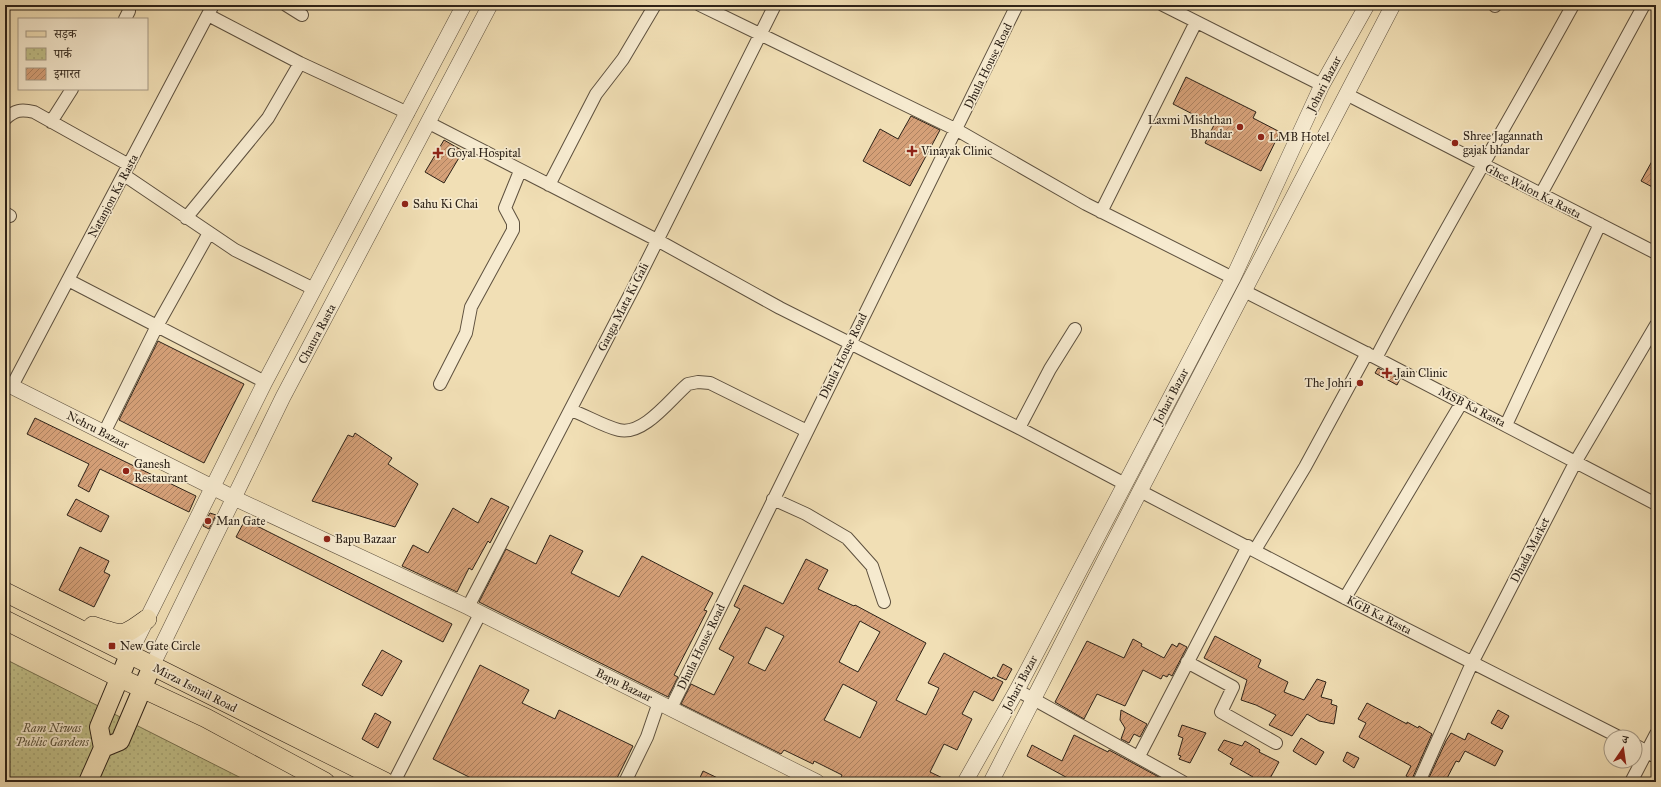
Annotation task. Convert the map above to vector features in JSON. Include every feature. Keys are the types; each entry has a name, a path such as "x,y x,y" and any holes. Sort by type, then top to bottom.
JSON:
{"highway":[{"name":"Mirza Ismail Road","path":"5,592 54,615 129,655 385,782"},
{"path":"54,615 114,634 123,634 147,619"},
{"name":"Mirza Ismail Road","path":"5,620 118,677 206,718 326,782"}],"main road":[{"path":"88,782 103,748 99,727 118,677 129,655"},
{"path":"103,748 120,741 152,666"}],"street":[{"path":"286,5 302,15"},
{"name":"Chaura Rasta","path":"129,655 265,382 464,5"},
{"name":"Chaura Rasta","path":"152,666 283,397 490,5"},
{"path":"549,185 596,94 623,59 654,5"},
{"path":"700,5 957,130 1101,212 1233,278"},
{"name":"Ganga Mata Ki Gali","path":"394,782 474,610 571,410 775,5"},
{"name":"Dhula House Road","path":"625,782 647,737 773,499 849,343 957,130 1018,5"},
{"path":"1163,5 1186,10 1196,22 1322,85"},
{"name":"Johari Bazar","path":"965,782 1017,690 1233,278 1322,85 1367,5"},
{"name":"Johari Bazar","path":"991,782 1140,491 1393,5"},
{"path":"1139,756 1187,662 1251,548 1305,467 1484,166 1573,5"},
{"path":"1541,194 1644,5"},
{"path":"211,10 300,63 408,113"},
{"name":"Natanjon Ka Rasta","path":"8,385 68,280 211,10"},
{"path":"1101,212 1196,22"},
{"path":"186,218 268,118 300,63"},
{"path":"51,122 71,90"},
{"name":"Ghee Walon Ka Rasta","path":"1346,94 1656,253"},
{"path":"5,119 15,111 23,110 34,112 126,170 186,218 234,250 314,289"},
{"path":"429,123 657,240 780,308 1018,428 1124,484"},
{"path":"440,384 466,333 471,307 513,230 513,223 505,208 520,171"},
{"path":"1506,425 1600,224"},
{"path":"104,433 157,326 209,233"},
{"path":"68,280 265,382"},
{"name":"MSB Ka Rasta","path":"1244,291 1462,402 1656,504"},
{"name":"Dhada Market","path":"1419,782 1472,663 1576,461 1656,326"},
{"path":"1018,428 1050,369 1075,329"},
{"path":"571,410 620,430 634,430 645,424 688,384 698,382 710,383 806,431"},
{"name":"Nehru Bazaar","path":"8,385 234,498"},
{"path":"1345,598 1462,402"},
{"name":"KGB Ka Rasta","path":"1140,491 1345,598 1603,729"},
{"name":"Bapu Bazaar","path":"234,498 474,610 817,782"},
{"path":"773,499 806,514 847,538 872,566 884,602"},
{"path":"1060,608 1076,616"},
{"path":"1187,662 1232,687 1221,712 1276,744"},
{"path":"1017,690 1139,756 1183,782"},
{"path":"1631,782 1652,754 1656,734"},
{"path":"1643,749 1652,754"}],"green space":[{"name":"Ram Niwas Public Gardens","path":"5,659 249,782 5,782"}],"building":[{"path":"1186,77 1256,112 1253,118 1280,132 1261,171 1205,143 1214,125 1173,104"},
{"path":"911,116 940,130 910,186 863,161 880,129 898,139"},
{"path":"444,140 463,151 444,183 425,172"},
{"path":"1656,154 1656,189 1641,181"},
{"path":"158,341 244,384 204,463 119,420"},
{"path":"1378,368 1400,379 1397,385 1375,373"},
{"path":"35,418 196,496 189,512 100,469 89,492 78,486 89,464 27,434"},
{"path":"355,433 392,458 388,464 418,484 395,527 312,501 348,435 353,437"},
{"path":"491,498 509,507 490,543 488,541 472,570 469,568 457,592 402,566 413,545 428,553 453,508 478,523"},
{"path":"76,499 109,516 101,532 67,515"},
{"path":"210,513 216,515 209,529 203,526"},
{"path":"245,520 452,624 443,642 236,537"},
{"path":"550,535 583,551 571,573 619,597 642,556 713,593 704,610 707,611 674,675 678,677 668,697 479,602 506,549 536,564"},
{"path":"80,547 109,561 104,572 110,575 94,607 59,590"},
{"path":"806,559 828,570 818,589 854,606 855,605 926,643 896,700 926,715 939,688 928,683 944,653 992,679 993,677 1003,682 993,701 974,691 962,714 972,719 957,750 944,744 930,772 951,782 839,782 842,775 814,761 813,764 784,750 781,754 681,704 691,684 714,695 734,657 719,649 740,609 734,606 744,585 783,604","holes":["860,621 880,632 858,672 839,662","766,627 784,636 765,671 748,663","843,684 877,702 860,738 824,720"]},
{"path":"1215,636 1261,660 1258,667 1288,682 1284,692 1304,700 1317,679 1326,682 1321,697 1332,700 1331,704 1337,706 1334,724 1319,721 1307,714 1292,736 1269,725 1276,715 1256,705 1241,700 1247,680 1204,658"},
{"path":"1133,639 1142,644 1141,646 1164,658 1172,644 1177,647 1179,643 1187,647 1172,676 1169,674 1167,677 1163,675 1161,679 1143,670 1125,706 1097,694 1084,719 1055,702 1087,641 1124,658"},
{"path":"382,650 402,661 382,696 362,685"},
{"path":"1003,664 1012,669 1006,680 997,676"},
{"path":"480,665 529,690 522,703 555,719 559,710 633,746 615,782 479,782 433,759"},
{"path":"1367,703 1407,724 1407,722 1418,728 1419,726 1432,734 1412,779 1406,776 1411,766 1359,737 1366,723 1358,719"},
{"path":"1121,710 1147,724 1140,737 1134,734 1129,743 1121,739 1125,728 1120,720"},
{"path":"1498,710 1509,716 1502,729 1491,723"},
{"path":"375,713 391,722 378,748 362,739"},
{"path":"1182,725 1206,733 1190,763 1179,759 1181,756 1178,755 1183,738 1178,736"},
{"path":"1451,733 1465,740 1468,733 1503,751 1495,766 1465,751 1459,762 1456,761 1445,782 1427,782"},
{"path":"1074,735 1108,752 1109,750 1168,782 1075,782 1027,756 1032,745 1062,761"},
{"path":"1301,738 1324,752 1316,765 1293,751"},
{"path":"1224,740 1242,746 1245,741 1260,750 1259,752 1279,762 1268,782 1250,782 1253,777 1230,764 1233,759 1218,750"},
{"path":"1347,752 1359,758 1354,768 1343,761"},
{"path":"703,771 726,782 698,782"}],"place":[{"name":"Laxmi Mishthan Bhandar","path":"1240,127"},
{"name":"LMB Hotel","path":"1261,137"},
{"name":"Shree Jagannath gajak bhandar","path":"1455,143"},
{"name":"Vinayak Clinic","path":"912,151"},
{"name":"Goyal Hospital","path":"438,153"},
{"name":"Sahu Ki Chai","path":"405,204"},
{"name":"Jain Clinic","path":"1387,373"},
{"name":"The Johri","path":"1360,383"},
{"name":"Ganesh Restaurant","path":"126,471"},
{"name":"Man Gate","path":"208,521"},
{"name":"Bapu Bazaar","path":"327,539"},
{"name":"New Gate Circle","path":"112,646"}]}
